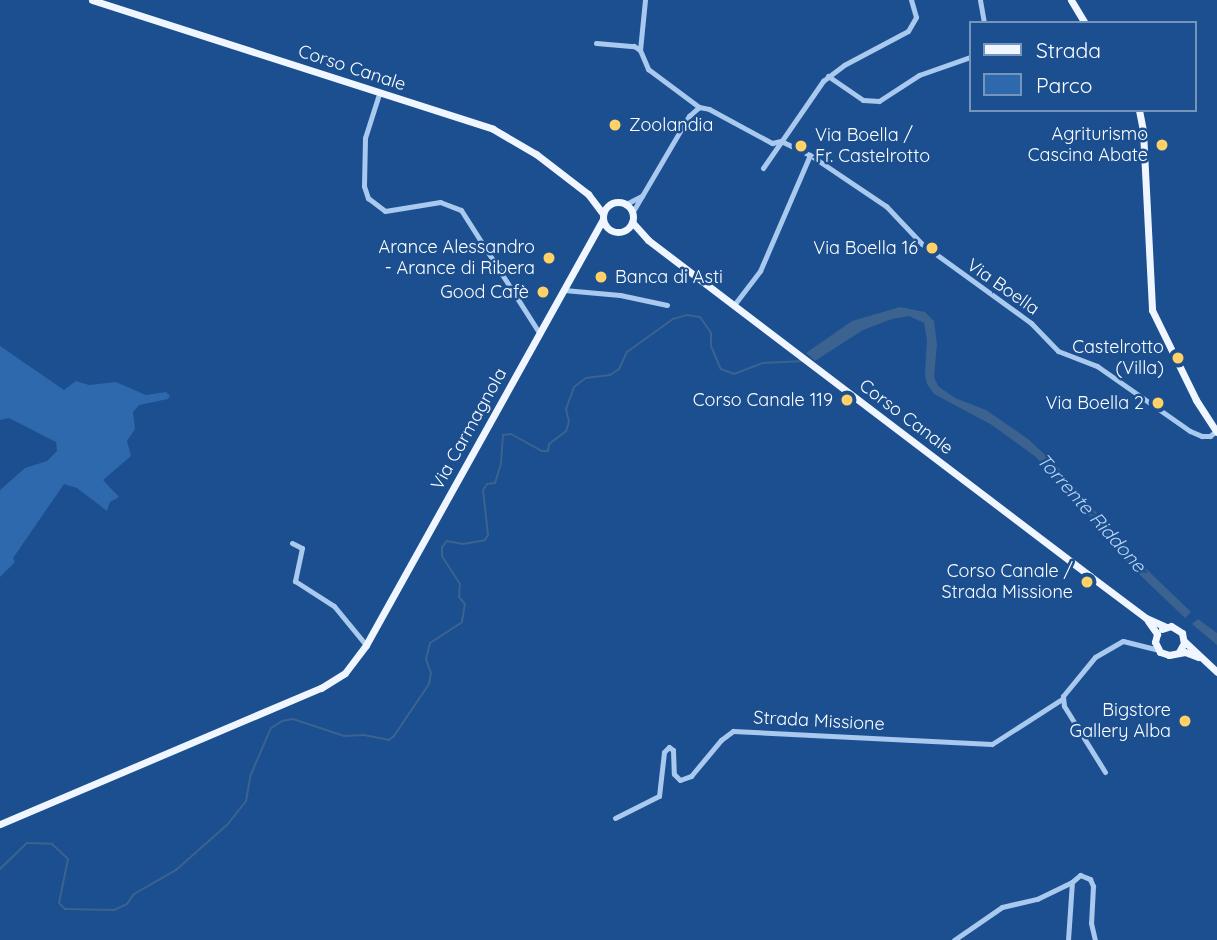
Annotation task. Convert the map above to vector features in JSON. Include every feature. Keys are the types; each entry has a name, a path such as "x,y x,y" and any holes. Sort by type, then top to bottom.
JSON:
{"main road":[{"name":"Corso Canale","path":"92,0 493,129 536,154 588,194 611,203 626,204"},
{"path":"1071,0 1084,21"},
{"path":"1139,112 1143,131 1152,310 1196,400 1216,432"},
{"name":"Corso Canale","path":"588,194 610,230 626,230 648,240"},
{"path":"603,217 611,203"},
{"path":"626,204 632,213 632,222 626,230"},
{"name":"Via Carmagnola","path":"0,824 321,688 345,673 366,645 426,539 603,217"},
{"name":"Corso Canale","path":"632,222 648,240 1146,618 1179,630 1184,641 1198,657 1217,672"},
{"name":"Via Carmagnola","path":"590,244 610,230"},
{"name":"Corso Canale","path":"1146,618 1156,636 1158,650 1169,655 1179,652 1198,657"},
{"path":"1156,636 1166,627"},
{"path":"1179,652 1184,641"}],"street":[{"path":"597,43 634,46 640,50 645,0"},
{"path":"763,168 828,76 908,31 916,17 911,0"},
{"path":"980,0 984,21"},
{"name":"Via Boella","path":"640,50 648,69 699,107 709,109 772,143 781,141 810,155 886,206 922,244 1031,323 1058,351 1097,366 1190,431 1202,436 1210,436 1216,432"},
{"path":"828,76 863,100 878,101 919,75 968,58"},
{"path":"379,94 365,138 364,186 368,198 386,211 440,202 457,206 540,334"},
{"path":"632,213 689,116 699,107"},
{"path":"734,306 760,271 810,155"},
{"path":"626,204 645,195"},
{"path":"564,290 620,295 667,305"},
{"path":"292,543 302,548 295,581 336,607 366,645"},
{"name":"Strada Missione","path":"1142,646 1156,636"},
{"name":"Strada Missione","path":"615,818 659,796 664,752 669,747 673,750 674,774 680,780 691,776 721,740 733,731 992,744 1062,699 1098,654 1123,641 1158,650"},
{"path":"1062,699 1105,772"},
{"path":"954,940 1002,906 1037,899 1085,875 1093,886 1091,923 1095,940"},
{"path":"1069,940 1072,882"}],"green space":[{"path":"0,346 64,390 76,381 89,385 116,382 146,395 166,392 170,396 168,399 139,405 133,412 135,429 127,441 131,456 103,480 119,497 110,502 107,511 77,488 64,484 13,558 15,562 0,577 0,490 25,468 47,461 57,451 56,442 9,418 0,420"}],"water":[{"path":"900,307 925,312 934,321 937,344 934,377 938,386 955,398 986,410 1028,439 1056,465 1133,556 1191,612 1185,618 1120,556 1079,503 1036,457 992,425 934,394 927,384 925,374 927,340 924,323 909,316 892,319 863,330 815,361 806,353 852,321"},
{"path":"1198,619 1217,633 1217,645 1192,624"}],"waterway":[{"name":"Torrente Riddone","path":"0,869 27,843 52,844 68,859 59,903 65,909 114,910 127,904 134,894 176,870 228,824 246,801 251,774 271,728 282,721 293,719 344,736 364,735 389,740 394,736 429,684 431,673 426,659 430,643 462,622 465,604 459,597 460,584 442,556 442,547 447,541 463,544 485,540 488,535 483,490 487,484 495,483 501,463 503,435 511,434 542,451 548,451 549,444 566,431 569,422 566,409 574,387 586,378 610,375 619,369 627,352 673,319 687,315 700,317 711,333 711,346 721,369 734,374 762,363 804,361"}],"place":[{"name":"Zoolandia","path":"615,125"},
{"name":"Agriturismo Cascina Abate","path":"1162,145"},
{"name":"Via Boella / Fr. Castelrotto","path":"801,146"},
{"name":"Via Boella 16","path":"932,248"},
{"name":"Arance Alessandro - Arance di Ribera","path":"549,258"},
{"name":"Banca di Asti","path":"601,277"},
{"name":"Good Cafè","path":"543,292"},
{"name":"Castelrotto (Villa)","path":"1178,358"},
{"name":"Corso Canale 119","path":"847,400"},
{"name":"Via Boella 2","path":"1158,403"},
{"name":"Corso Canale / Strada Missione","path":"1087,582"},
{"name":"Bigstore Gallery Alba","path":"1185,721"}]}
